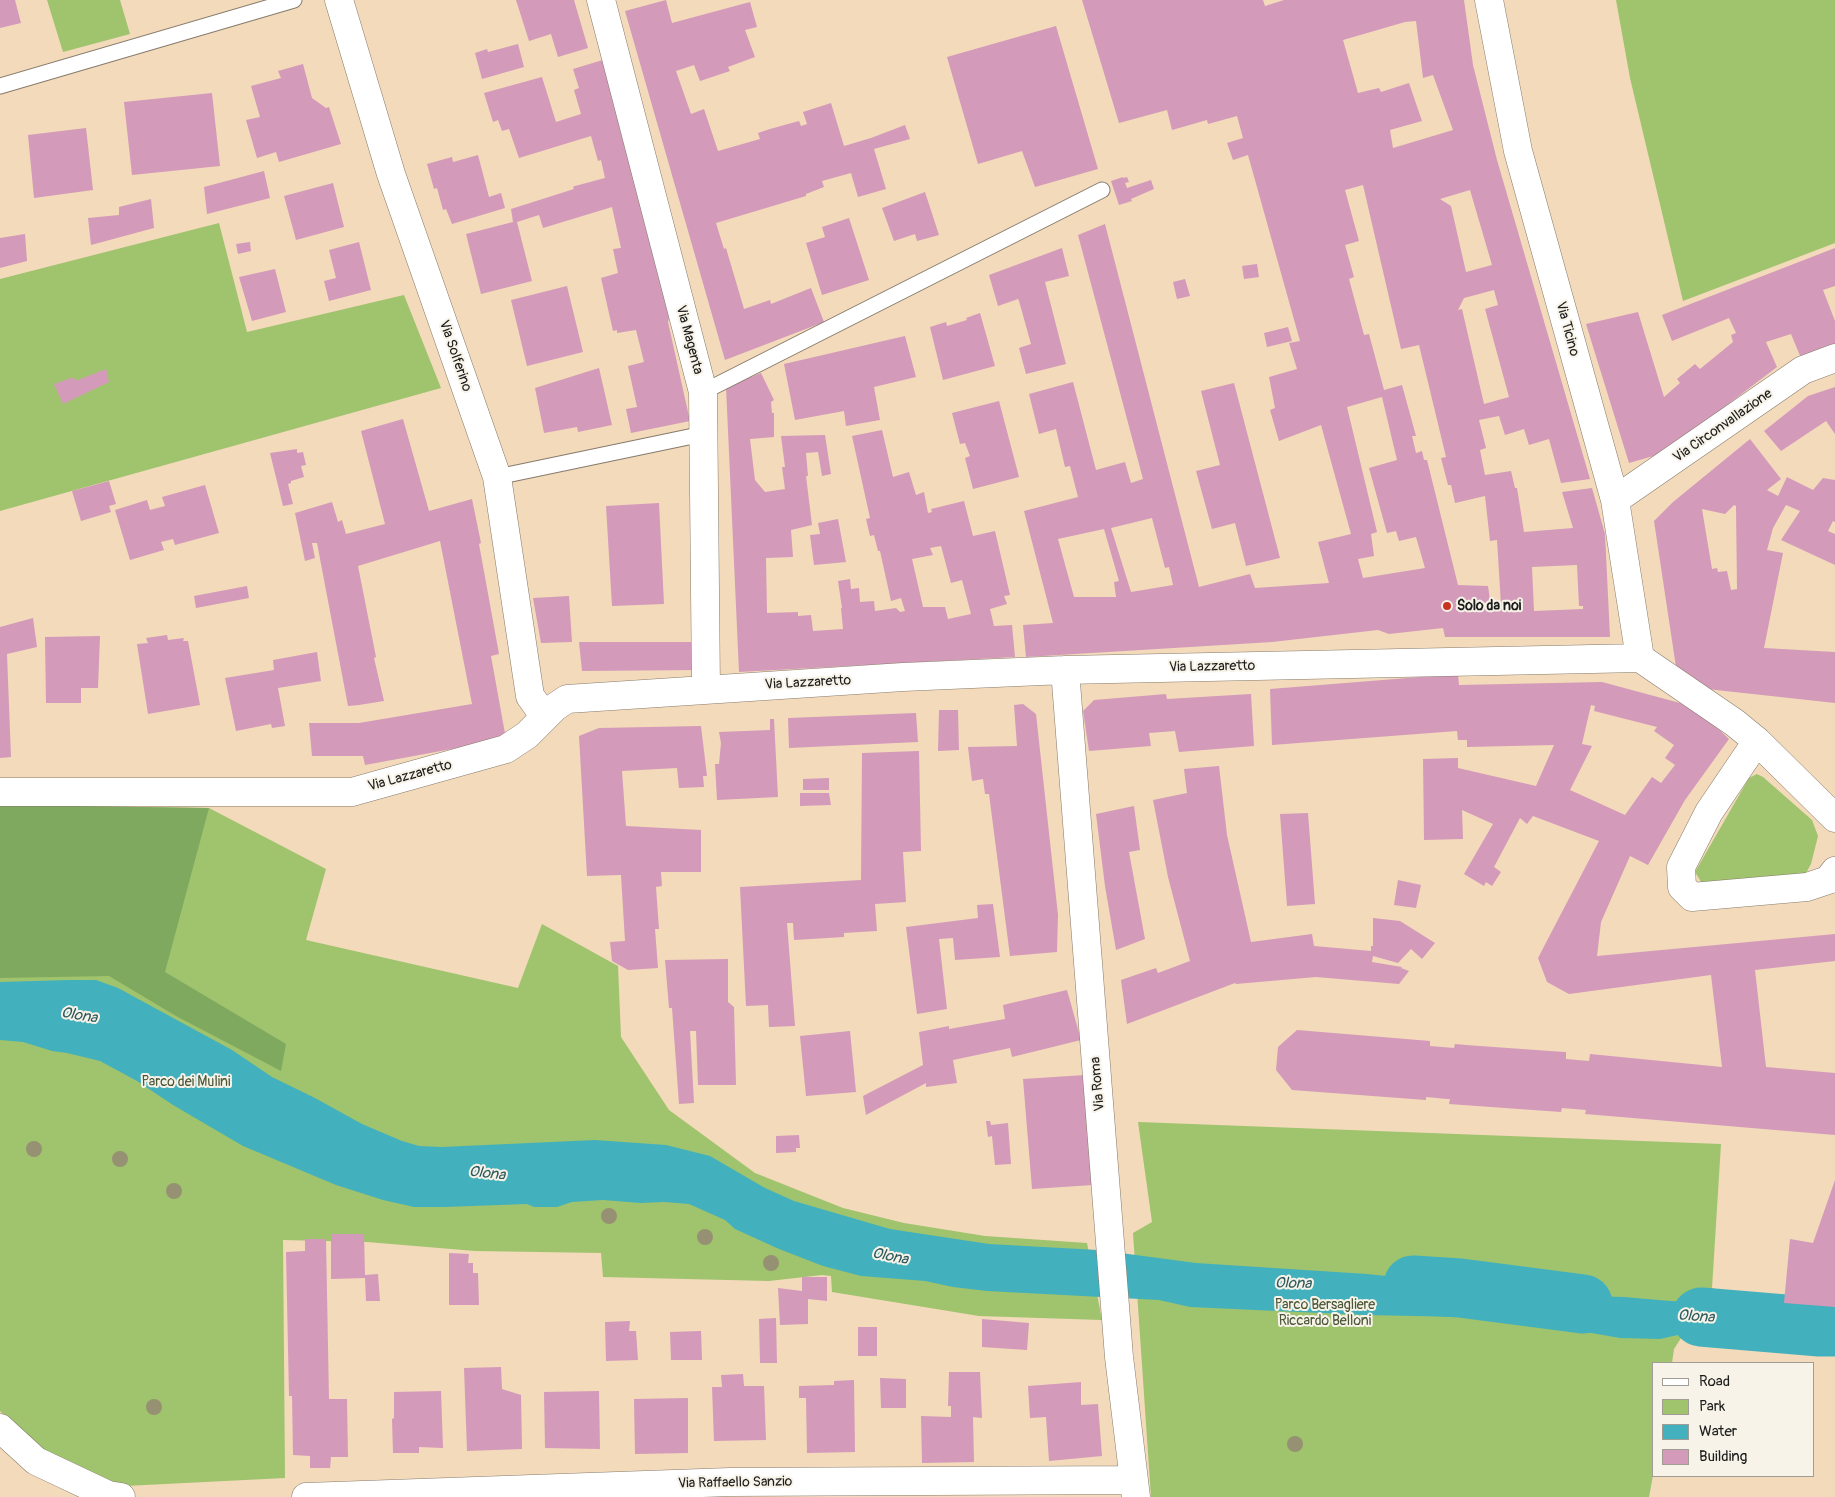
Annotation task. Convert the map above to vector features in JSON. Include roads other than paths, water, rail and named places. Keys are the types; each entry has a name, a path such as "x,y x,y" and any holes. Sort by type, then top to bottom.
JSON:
{"street":[{"name":"Via Solferino","path":"339,0 391,174 497,476 530,696 545,717"},
{"name":"Via Magenta","path":"601,0 703,392 706,689"},
{"name":"Via Ticino","path":"1489,0 1518,151 1615,500 1640,658"},
{"name":"Via Circonvallazione","path":"1615,500 1803,370 1835,358"},
{"name":"Via Lazzaretto","path":"0,792 352,792 506,749 527,735 567,699 903,677 1065,670 1640,658"},
{"path":"1640,658 1758,741 1835,818"},
{"name":"Via Roma","path":"1065,670 1119,1357 1135,1489"},
{"path":"1758,741 1710,812 1682,867 1682,887 1692,897 1807,887 1828,880 1835,871"},
{"path":"0,1428 36,1461 108,1495 121,1497"},
{"name":"Via Raffaello Sanzio","path":"306,1497 731,1490 1135,1489"}],"lane":[{"path":"0,86 294,0"},
{"path":"703,392 1102,190"},
{"path":"497,476 703,434"}],"water":[{"path":"96,980 118,988 232,1050 272,1077 362,1124 419,1146 442,1147 595,1140 666,1145 710,1156 765,1188 794,1201 890,1229 989,1244 1098,1250 1196,1263 1367,1274 1493,1287 1490,1320 1464,1317 1365,1315 1190,1307 1159,1300 987,1291 925,1281 861,1276 823,1266 779,1249 735,1229 725,1220 689,1204 603,1200 572,1202 557,1207 534,1207 527,1204 414,1207 383,1200 336,1185 243,1146 173,1105 137,1081 100,1061 52,1051 23,1042 0,1040 0,982"},
{"path":"1503,1287 1535,1289 1581,1296 1670,1301 1697,1302 1716,1296 1835,1311 1835,1325 1706,1323 1682,1334 1660,1339 1620,1338 1501,1321"}],"waterway":[{"name":"Olona","path":"1413,1285 1460,1288 1583,1304"},
{"name":"Olona","path":"1701,1317 1835,1327"}],"place":[{"name":"Solo da noi","path":"1447,606"}],"park label":[{"name":"Parco dei Mulini","path":"186,1082"},
{"name":"Parco Bersagliere Riccardo Belloni","path":"1325,1314"}]}
